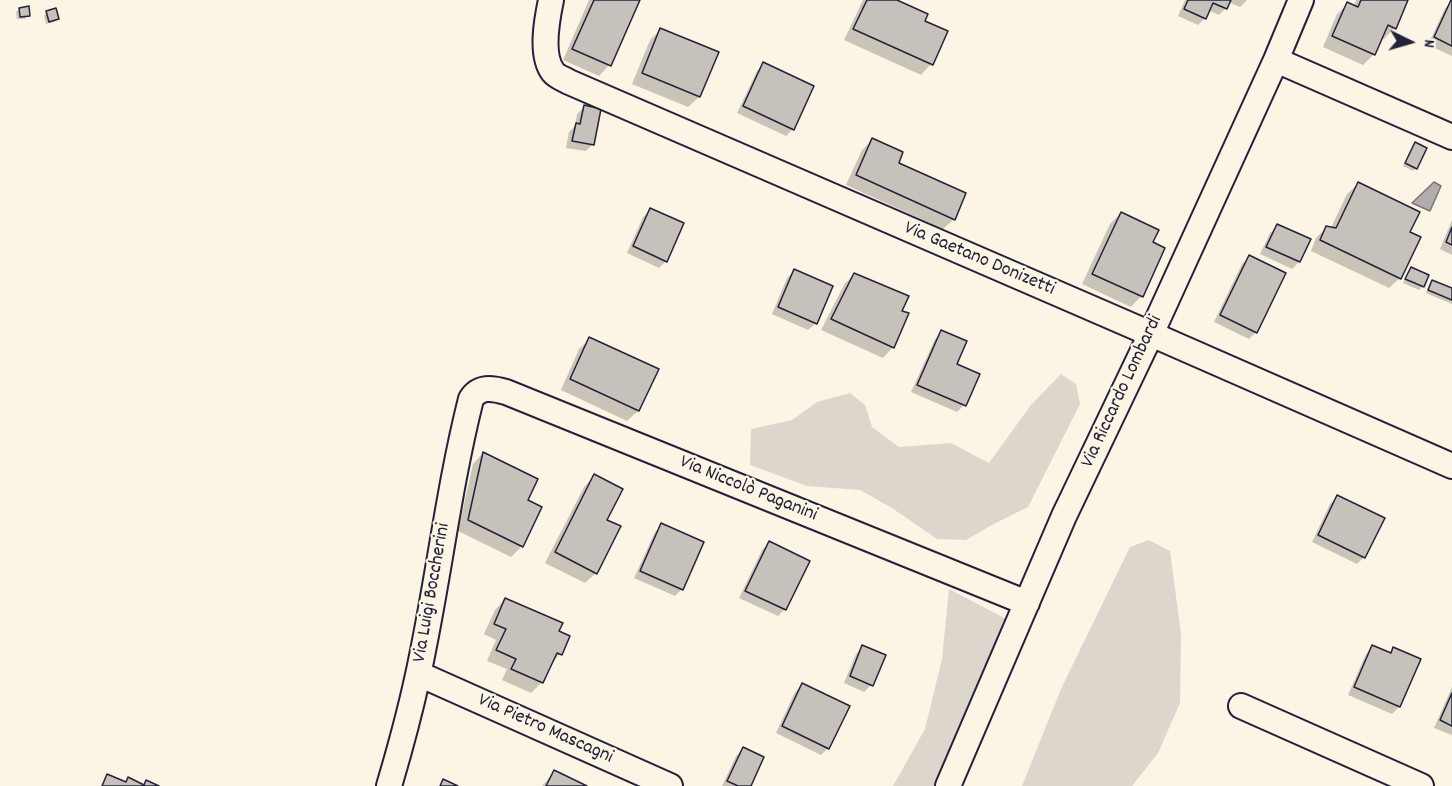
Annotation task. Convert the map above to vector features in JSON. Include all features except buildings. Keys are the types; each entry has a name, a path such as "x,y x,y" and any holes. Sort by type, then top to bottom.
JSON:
{"street":[{"name":"Via Riccardo Lombardi","path":"948,786 1064,516 1151,334 1276,60 1300,0"},
{"name":"Via Gaetano Donizetti","path":"549,11 546,42 549,64 557,76 1452,466"},
{"path":"1276,60 1452,137"},
{"name":"Via Niccolò Paganini","path":"471,399 482,389 497,389 506,392 1027,603"},
{"name":"Via Luigi Boccherini","path":"389,786 419,674 461,440 471,399"},
{"name":"Via Pietro Mascagni","path":"419,674 670,786"},
{"path":"1241,706 1421,786"}],"shaded area":[{"path":"1434,182 1441,186 1430,211 1412,203"},
{"path":"1061,374 1076,384 1080,404 1028,507 966,540 937,539 892,508 860,490 807,486 750,465 751,429 792,420 817,402 850,393 865,405 872,427 899,447 951,443 989,463 1031,405"},
{"path":"1149,540 1170,551 1181,634 1180,703 1158,753 1132,786 1022,786 1061,689 1130,547"},
{"path":"949,589 1008,620 934,786 893,786 925,729 942,659"}]}
